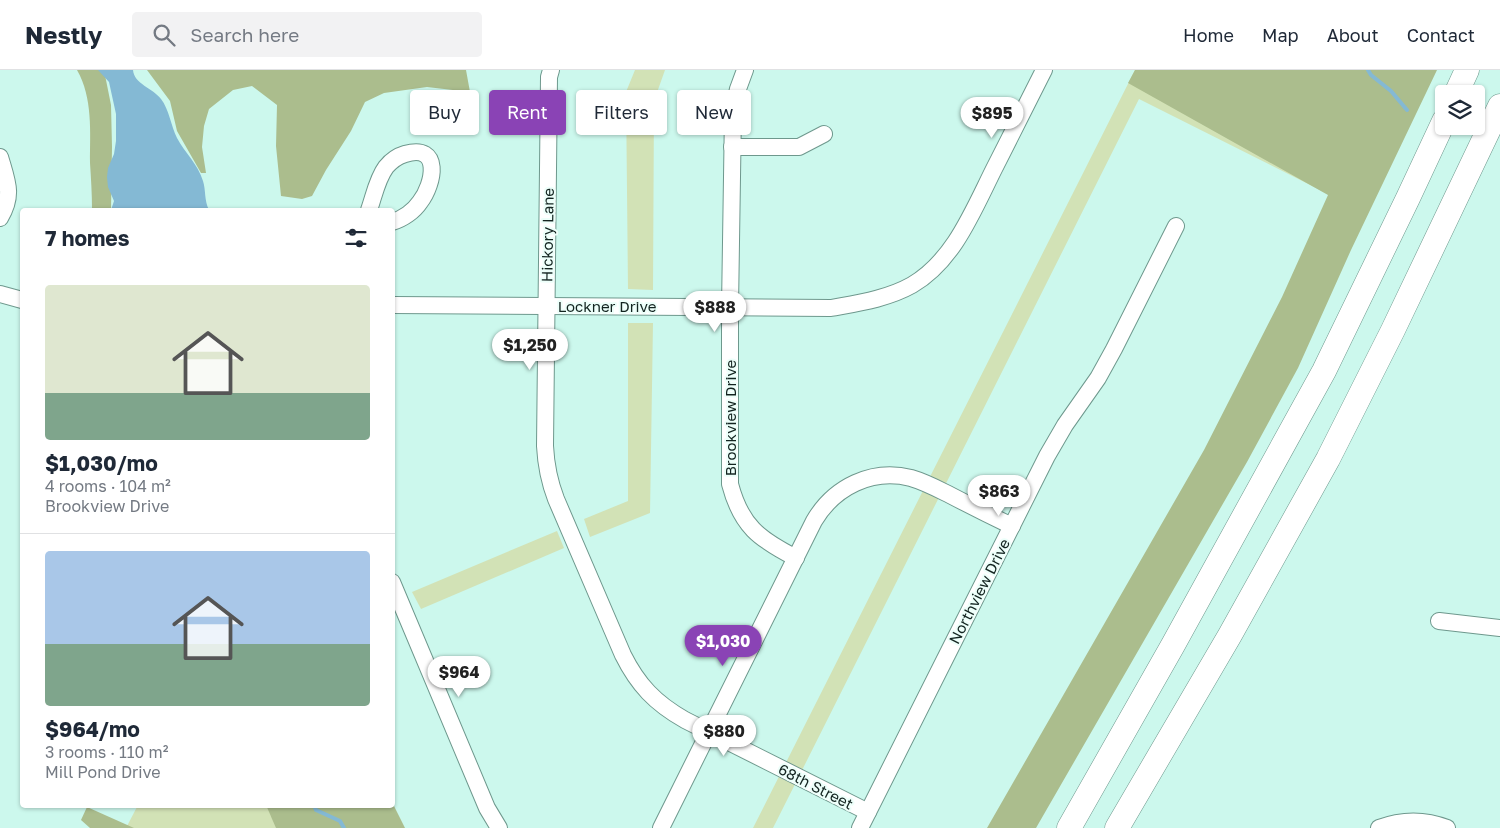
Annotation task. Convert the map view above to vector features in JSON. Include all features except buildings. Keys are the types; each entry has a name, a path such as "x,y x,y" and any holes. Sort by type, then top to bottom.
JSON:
{"highway":[{"path":"1460,85 1467,70"},
{"path":"1117,828 1230,635 1328,459 1393,330 1500,106"},
{"path":"1068,828 1173,645 1319,380 1437,135"}],"street":[{"name":"Hickory Lane","path":"551,70 549,77 546,306 546,464 556,499 623,655"},
{"name":"Brookview Drive","path":"745,70 738,89 734,112 732,147 730,484 740,513 748,525 773,546 796,558"},
{"name":"Lockner Drive","path":"395,305 831,308 875,299 893,293 911,285 931,271 957,240 1044,70"},
{"path":"732,147 799,147 824,134"},
{"path":"370,208 387,165 401,156 413,152 426,156 432,165 432,176 428,188 420,203 406,216 395,221"},
{"path":"0,157 9,188 8,200 0,218"},
{"name":"Northview Drive","path":"860,828 1047,456 1065,425 1098,378 1176,226"},
{"path":"0,294 20,299"},
{"path":"660,828 814,521 838,492 851,484 882,475 912,478 1012,526"},
{"path":"395,589 487,808 499,828"},
{"path":"1439,621 1500,628"},
{"name":"68th Street","path":"623,655 637,680 656,701 671,712 868,812"},
{"path":"1380,828 1405,821 1420,820 1447,828"}],"green space":[{"path":"77,70 104,70 111,105 111,208 92,208 90,115 82,81"},
{"path":"147,70 466,70 470,90 427,87 384,93 365,102 351,131 312,196 302,199 281,196 276,146 277,105 252,86 233,90 209,109 204,126 202,147 206,173 201,173 177,131 170,101"},
{"path":"635,70 665,70 658,90 627,90"},
{"path":"1135,70 1328,194 1139,99 773,828 753,828"},
{"path":"1135,70 1437,70 1351,250 1298,368 1247,462 1036,828 987,828 1204,450 1282,297 1328,195 1128,83"},
{"path":"626,135 654,135 653,290 628,289"},
{"path":"628,323 653,323 650,513 590,537 584,519 628,501"},
{"path":"557,531 564,548 421,609 412,592"},
{"path":"87,808 89,808 134,828 90,828 81,820"},
{"path":"136,808 389,808 399,828 126,828"},
{"path":"267,808 395,808 405,828 276,828"}],"water":[{"path":"98,70 133,70 134,75 140,82 158,95 166,108 177,138 201,175 208,208 112,208 114,201 108,187 107,177 116,141 116,114 109,82"}],"waterway":[{"path":"1368,70 1371,75 1391,91 1407,110"},
{"path":"315,808 340,821 344,828"}]}
